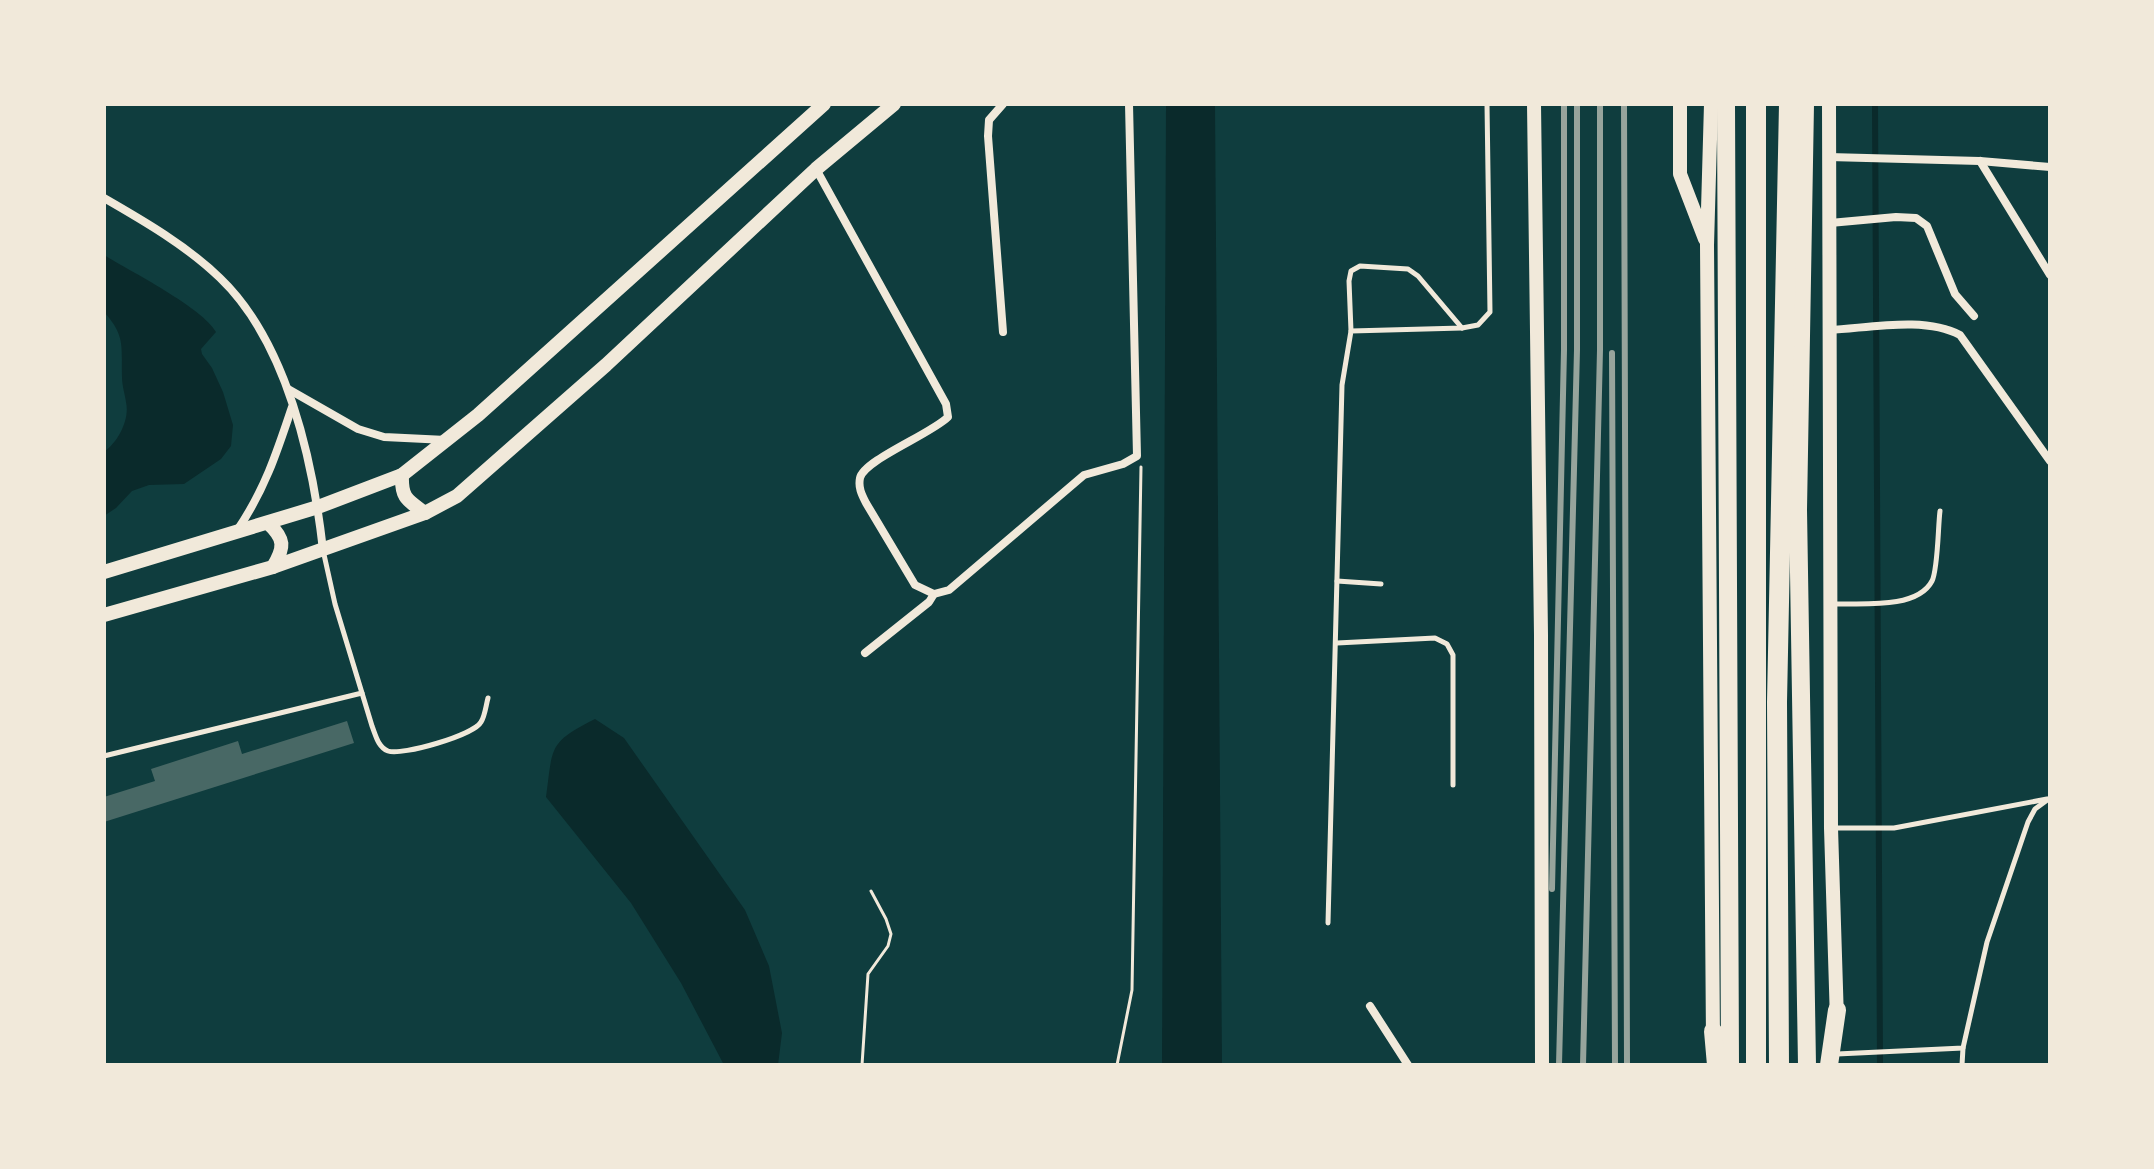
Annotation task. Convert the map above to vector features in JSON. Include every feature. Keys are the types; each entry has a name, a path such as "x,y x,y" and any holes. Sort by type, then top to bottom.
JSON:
{"highway":[{"path":"1726,104 1730,1065"},
{"path":"1756,104 1756,1065"},
{"path":"1779,1065 1777,702 1789,104"},
{"path":"1805,104 1798,510 1807,1065"},
{"path":"1834,1061 1837,1010"},
{"path":"1713,1031 1715,1065"}],"main road":[{"path":"104,572 318,507 402,475 490,405 824,104"},
{"path":"104,615 273,567 425,513 457,496 816,169 894,104"},
{"path":"1534,104 1541,635 1542,1065"},
{"path":"1680,104 1680,174 1707,245"},
{"path":"1711,104 1707,245 1713,1031"},
{"path":"1829,104 1831,828 1837,1010"},
{"path":"402,475 402,490 408,501 425,513"},
{"path":"268,523 281,541 281,553 273,567"}],"street":[{"path":"1003,104 989,120 988,136 1003,332"},
{"path":"816,169 946,404 948,417 938,427 870,464 860,478 859,490 915,585 934,594 949,590 1084,475 1123,464 1137,456 1129,104"},
{"path":"1829,157 1980,161 2050,167"},
{"path":"1980,161 2050,275"},
{"path":"104,198 173,241 221,279 254,318 278,364 292,405 318,507 323,550"},
{"path":"1830,223 1916,218 1927,226 1955,294 1974,316"},
{"path":"1830,330 1934,326 1946,327 1960,335 2050,461"},
{"path":"287,389 336,418 371,433 384,437 447,440"},
{"path":"236,533 270,473 292,405"},
{"path":"865,653 929,602 934,594"},
{"path":"1370,1006 1408,1065"}],"lane":[{"path":"1351,331 1462,328 1478,325 1490,312 1487,104"},
{"path":"1328,923 1342,385 1351,331 1351,271 1360,266 1408,269 1418,276 1462,328"},
{"path":"1831,604 1893,603 1918,596 1933,580 1940,511"},
{"path":"323,550 327,576 362,693 378,742 386,750 398,753 473,730 481,723 488,698"},
{"path":"1337,581 1381,584"},
{"path":"1337,643 1435,638 1447,644 1453,655 1453,785"},
{"path":"104,756 362,693"},
{"path":"1831,828 1894,828 2049,799"},
{"path":"1962,1065 1963,1048 1987,942 2028,822 2035,809 2049,799"},
{"path":"1834,1061 1864,1053 1963,1048"}],"path":[{"path":"1117,1065 1132,990 1143,472 1137,456"},
{"path":"862,1065 868,974 888,946 891,934 871,891"}],"water":[{"path":"1166,104 1215,104 1222,1065 1162,1065"},
{"path":"104,255 182,301 209,322 216,332 201,349 202,354 223,392 233,425 231,446 221,459 184,484 149,485 132,491 104,516 104,452 122,430 127,409 121,342 116,328 104,312"},
{"path":"595,719 624,738 745,910 769,966 782,1033 778,1065 724,1065 681,983 631,903 546,797 556,748 568,734"}],"building":[{"path":"347,721 354,743 104,822 104,797 155,781 151,769 238,741 242,754"}],"waterway":[{"path":"1875,104 1880,1065"}],"railway":[{"path":"1552,889 1564,350 1564,104"},
{"path":"1559,1065 1577,350 1577,104"},
{"path":"1583,1065 1600,350 1600,104"},
{"path":"1624,104 1627,1065"},
{"path":"1612,353 1615,1065"}]}
